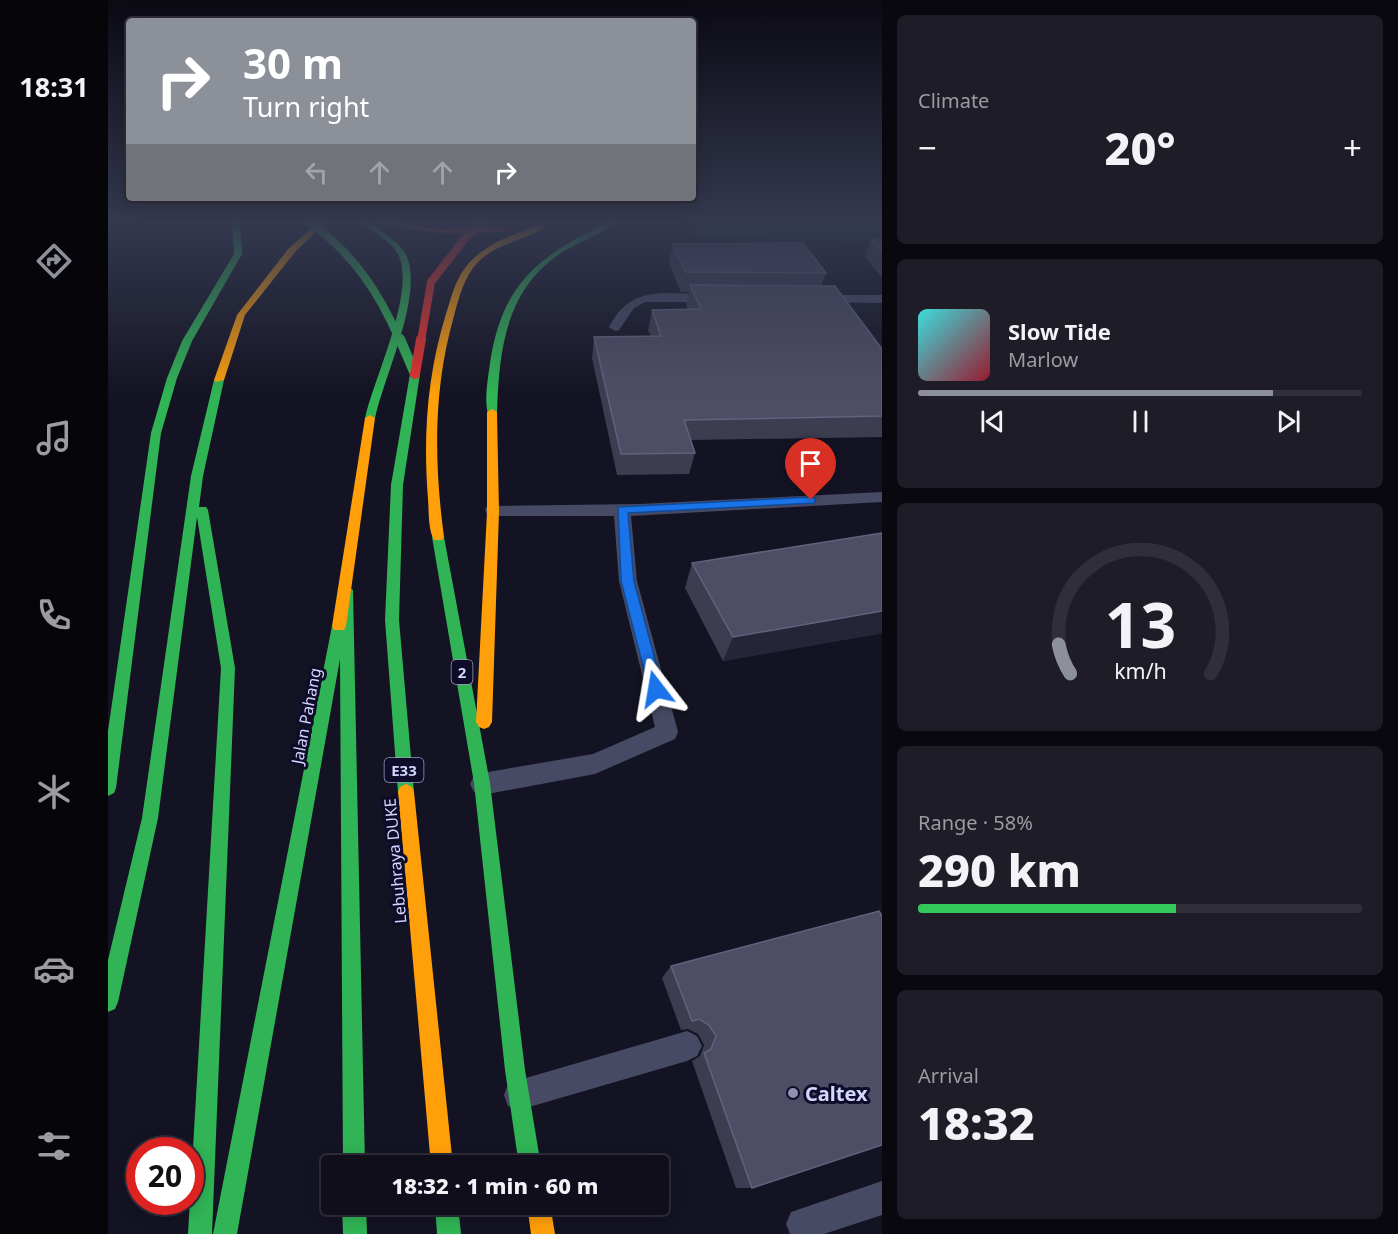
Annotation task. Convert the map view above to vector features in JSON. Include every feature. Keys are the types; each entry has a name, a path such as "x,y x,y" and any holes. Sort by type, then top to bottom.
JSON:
{"main road":[{"path":"108,788 133,618 156,433 172,378 187,341 223,280"},
{"path":"108,1002 150,818 196,476 222,369 241,315 269,280"},
{"path":"373,280 415,374"},
{"name":"Jalan Pahang","path":"225,1234 346,590 373,399 408,292 408,280"},
{"name":"E33","path":"415,374 433,280"},
{"name":"2","path":"461,280 435,368 432,440 436,529 482,784 517,1096 528,1155"},
{"path":"482,784 493,510 492,409 499,332 518,288 526,280"},
{"name":"Lebuhraya DUKE","path":"415,374 397,485 392,620 414,899 441,1155"},
{"path":"196,476 228,668 200,1234"},
{"path":"346,590 354,1155"},
{"path":"354,1215 355,1234"},
{"path":"447,1215 449,1234"},
{"path":"540,1215 543,1234"}],"lane":[{"path":"615,327 622,314 637,301 664,298 733,298"},
{"path":"802,299 882,299"},
{"path":"493,510 543,512 622,510 882,497"},
{"path":"482,784 595,764 667,732 628,581 622,510"},
{"path":"517,1096 687,1046"},
{"path":"807,1234 803,1224 882,1198"}],"building":[{"path":"690,285 835,286 882,349 882,416 684,420 695,453 621,454 594,337 661,336 652,310 701,309"},
{"path":"882,533 882,611 733,637 692,563"},
{"name":"Caltex","path":"879,911 882,916 882,1145 752,1188 704,1053 711,1049 716,1036 709,1025 699,1019 692,1021 671,966"}],"traffic: fast":[{"path":"108,788 156,433 172,378 187,341 223,280"},
{"path":"368,280 385,309 415,374"},
{"path":"370,418 396,335 407,280"},
{"path":"492,412 498,344 505,317 517,293 527,280"},
{"path":"406,792 392,620 397,485 415,374"},
{"path":"108,1002 150,818 197,476 219,380"},
{"path":"200,1234 228,668 202,510"},
{"path":"438,537 482,783 515,1070 528,1155"},
{"path":"346,590 354,1155"},
{"path":"225,1234 339,626"},
{"path":"354,1215 355,1234"},
{"path":"447,1215 449,1234"}],"traffic: slow":[{"path":"219,380 241,315 269,280"},
{"path":"438,537 431,450 434,392 444,335 462,280"},
{"path":"484,722 493,512 492,412"},
{"path":"339,626 370,418"},
{"path":"406,792 441,1155"},
{"path":"540,1215 543,1234"}],"traffic: jam":[{"path":"415,374 433,280"}],"place":[{"name":"Caltex","path":"793,1093"}],"route":[{"path":"656,689 628,581 622,510 811,500"}]}
